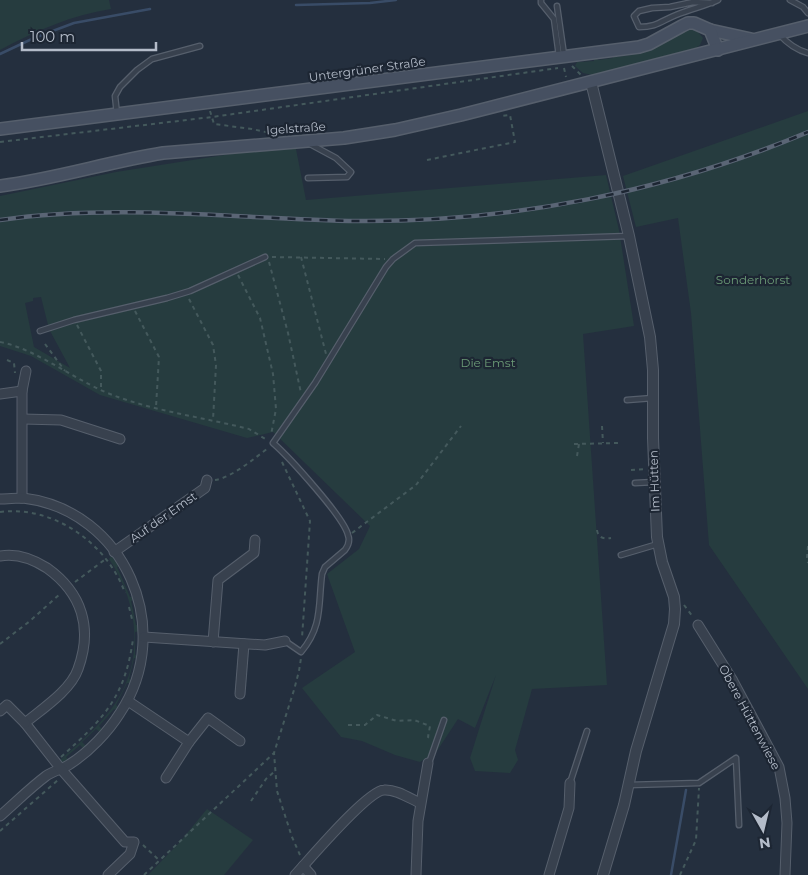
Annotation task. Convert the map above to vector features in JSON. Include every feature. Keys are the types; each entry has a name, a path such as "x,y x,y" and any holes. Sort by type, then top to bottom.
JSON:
{"main road":[{"name":"Untergrüner Straße","path":"0,129 562,60 639,47 649,44 688,23 700,24 710,30 753,40"},
{"path":"591,82 808,26"},
{"path":"710,30 718,50"},
{"name":"Igelstraße","path":"0,186 52,178 163,153 344,138 395,130 439,121 568,84 591,82"}],"street":[{"name":"Im Hütten","path":"591,82 650,338 654,482 658,544 676,610 674,624 603,875"},
{"path":"22,498 22,391 26,371"},
{"path":"0,394 22,391"},
{"path":"23,419 61,420 120,439"},
{"name":"Auf der Emst","path":"114,552 205,488 207,480"},
{"path":"0,499 22,498 49,504 72,514 96,531 124,564 137,590 142,612 144,637 139,675 128,700 107,730 81,756 58,765 0,816"},
{"path":"213,642 218,580 254,553 255,540"},
{"path":"0,556 24,557 40,563 58,576 69,586 80,606 84,624 84,645 78,671 65,689 25,723"},
{"name":"Obere Hüttenwiese","path":"698,625 732,681 779,767 785,798 787,823 785,875"},
{"path":"144,637 265,645 285,642"},
{"path":"240,694 244,644"},
{"path":"128,700 190,742"},
{"path":"0,711 7,705 25,723 58,765 125,842 134,842 130,854 108,875"},
{"path":"166,778 208,718 240,741"},
{"path":"416,875 418,821 428,764"},
{"path":"549,875 569,808 570,783"},
{"path":"294,875 356,810 376,792 384,790 394,791 420,803"},
{"path":"305,864 311,875"}],"lane":[{"path":"541,0 541,3 554,19 562,60"},
{"path":"712,3 693,2 670,7 652,8 639,11 634,16 639,27 652,27 677,14 712,3 718,0"},
{"path":"790,0 803,7 808,13"},
{"path":"557,6 562,60"},
{"path":"778,33 786,42 808,53"},
{"path":"117,115 115,96 120,87 137,70 152,59 200,46"},
{"path":"304,141 336,158 351,172 347,177 308,178"},
{"path":"285,642 301,652 311,640 318,623 322,574 325,567 345,550 349,536 344,526 315,488 273,443 328,363 386,267 415,243 628,236"},
{"path":"40,331 74,320 186,292 265,257"},
{"path":"627,400 653,398"},
{"path":"635,483 654,482"},
{"path":"622,555 658,544"},
{"path":"428,764 444,720"},
{"path":"570,783 587,731"},
{"path":"627,786 699,783 736,758 739,825"}],"path":[{"path":"0,142 212,117 562,60 573,66 582,76 568,84 562,60"},
{"path":"208,104 214,124 252,129 277,135"},
{"path":"428,160 515,142 510,115 500,116"},
{"path":"303,400 268,257 393,260"},
{"path":"301,257 328,363"},
{"path":"236,269 260,318 273,374 276,409 271,434 273,443"},
{"path":"186,292 213,345 216,365 212,420"},
{"path":"133,306 159,357 156,407"},
{"path":"74,320 101,371 101,390"},
{"path":"0,342 33,355 118,397 249,429 273,443"},
{"path":"45,344 67,373"},
{"path":"7,360 14,363 15,373"},
{"path":"349,536 416,485 462,426"},
{"path":"602,426 603,443"},
{"path":"207,480 221,479 248,463 273,443"},
{"path":"574,444 619,443"},
{"path":"577,456 579,444"},
{"path":"281,460 310,521 301,652 297,680 274,753 277,791 292,837 305,864"},
{"path":"631,470 654,468"},
{"path":"0,512 25,511 46,516 84,536 107,558 126,595"},
{"path":"597,530 600,538 611,538"},
{"path":"808,546 806,558 808,563"},
{"path":"0,644 30,621 69,586 114,552"},
{"path":"674,597 686,605 698,625"},
{"path":"129,603 132,620"},
{"path":"0,831 60,778 58,765 115,700 124,682 130,661 133,639"},
{"path":"348,725 365,725 377,715 397,721 414,720 430,726 428,737 436,742"},
{"path":"144,875 274,753"},
{"path":"251,801 266,779 275,771"},
{"path":"680,875 696,840 699,783"},
{"path":"134,842 140,842 159,860"}],"green space":[{"path":"0,0 109,0 111,9 82,15 54,25 0,50"},
{"path":"692,29 703,38 700,45 696,48 592,75 583,73 575,66 577,62 594,61 594,58 597,57 598,60 613,58 613,55 617,57 632,55 632,52 657,46 684,30"},
{"name":"Sonderhorst","path":"808,111 808,689 709,545 691,313 678,218 636,227 623,176"},
{"name":"Die Emst","path":"295,144 306,200 606,175 619,230 634,326 583,334 607,685 532,689 515,750 518,760 510,773 475,771 470,758 496,675 475,728 458,719 437,751 420,762 395,755 362,741 341,737 302,688 355,652 327,574 359,549 370,526 273,432 247,438 100,395 31,356 0,346 0,196 116,172","holes":["41,297 49,329 70,368 34,347 25,303 33,301 33,298"]},
{"path":"113,554 121,565 117,567 130,597 135,596 136,599 131,601 136,625 141,625 141,631 135,632 135,655 140,656 139,659 134,658 129,679 133,681 132,684 127,683 116,705 120,709 118,711 114,709 99,726 103,730 101,733 96,729 82,742 86,746 83,748 80,745 66,757 69,761 64,763 60,760 104,719 121,694 129,675 133,656 134,636 132,615 127,596 109,559"},
{"path":"207,809 253,840 224,875 148,875 179,843"}],"waterway":[{"path":"296,5 370,3 396,0"},
{"path":"0,54 34,38 74,23 150,9"},
{"path":"671,875 686,790"}],"railway":[{"path":"0,220 45,215 134,212 358,221 416,220 473,216 531,209 644,187 754,153 808,132"}]}
